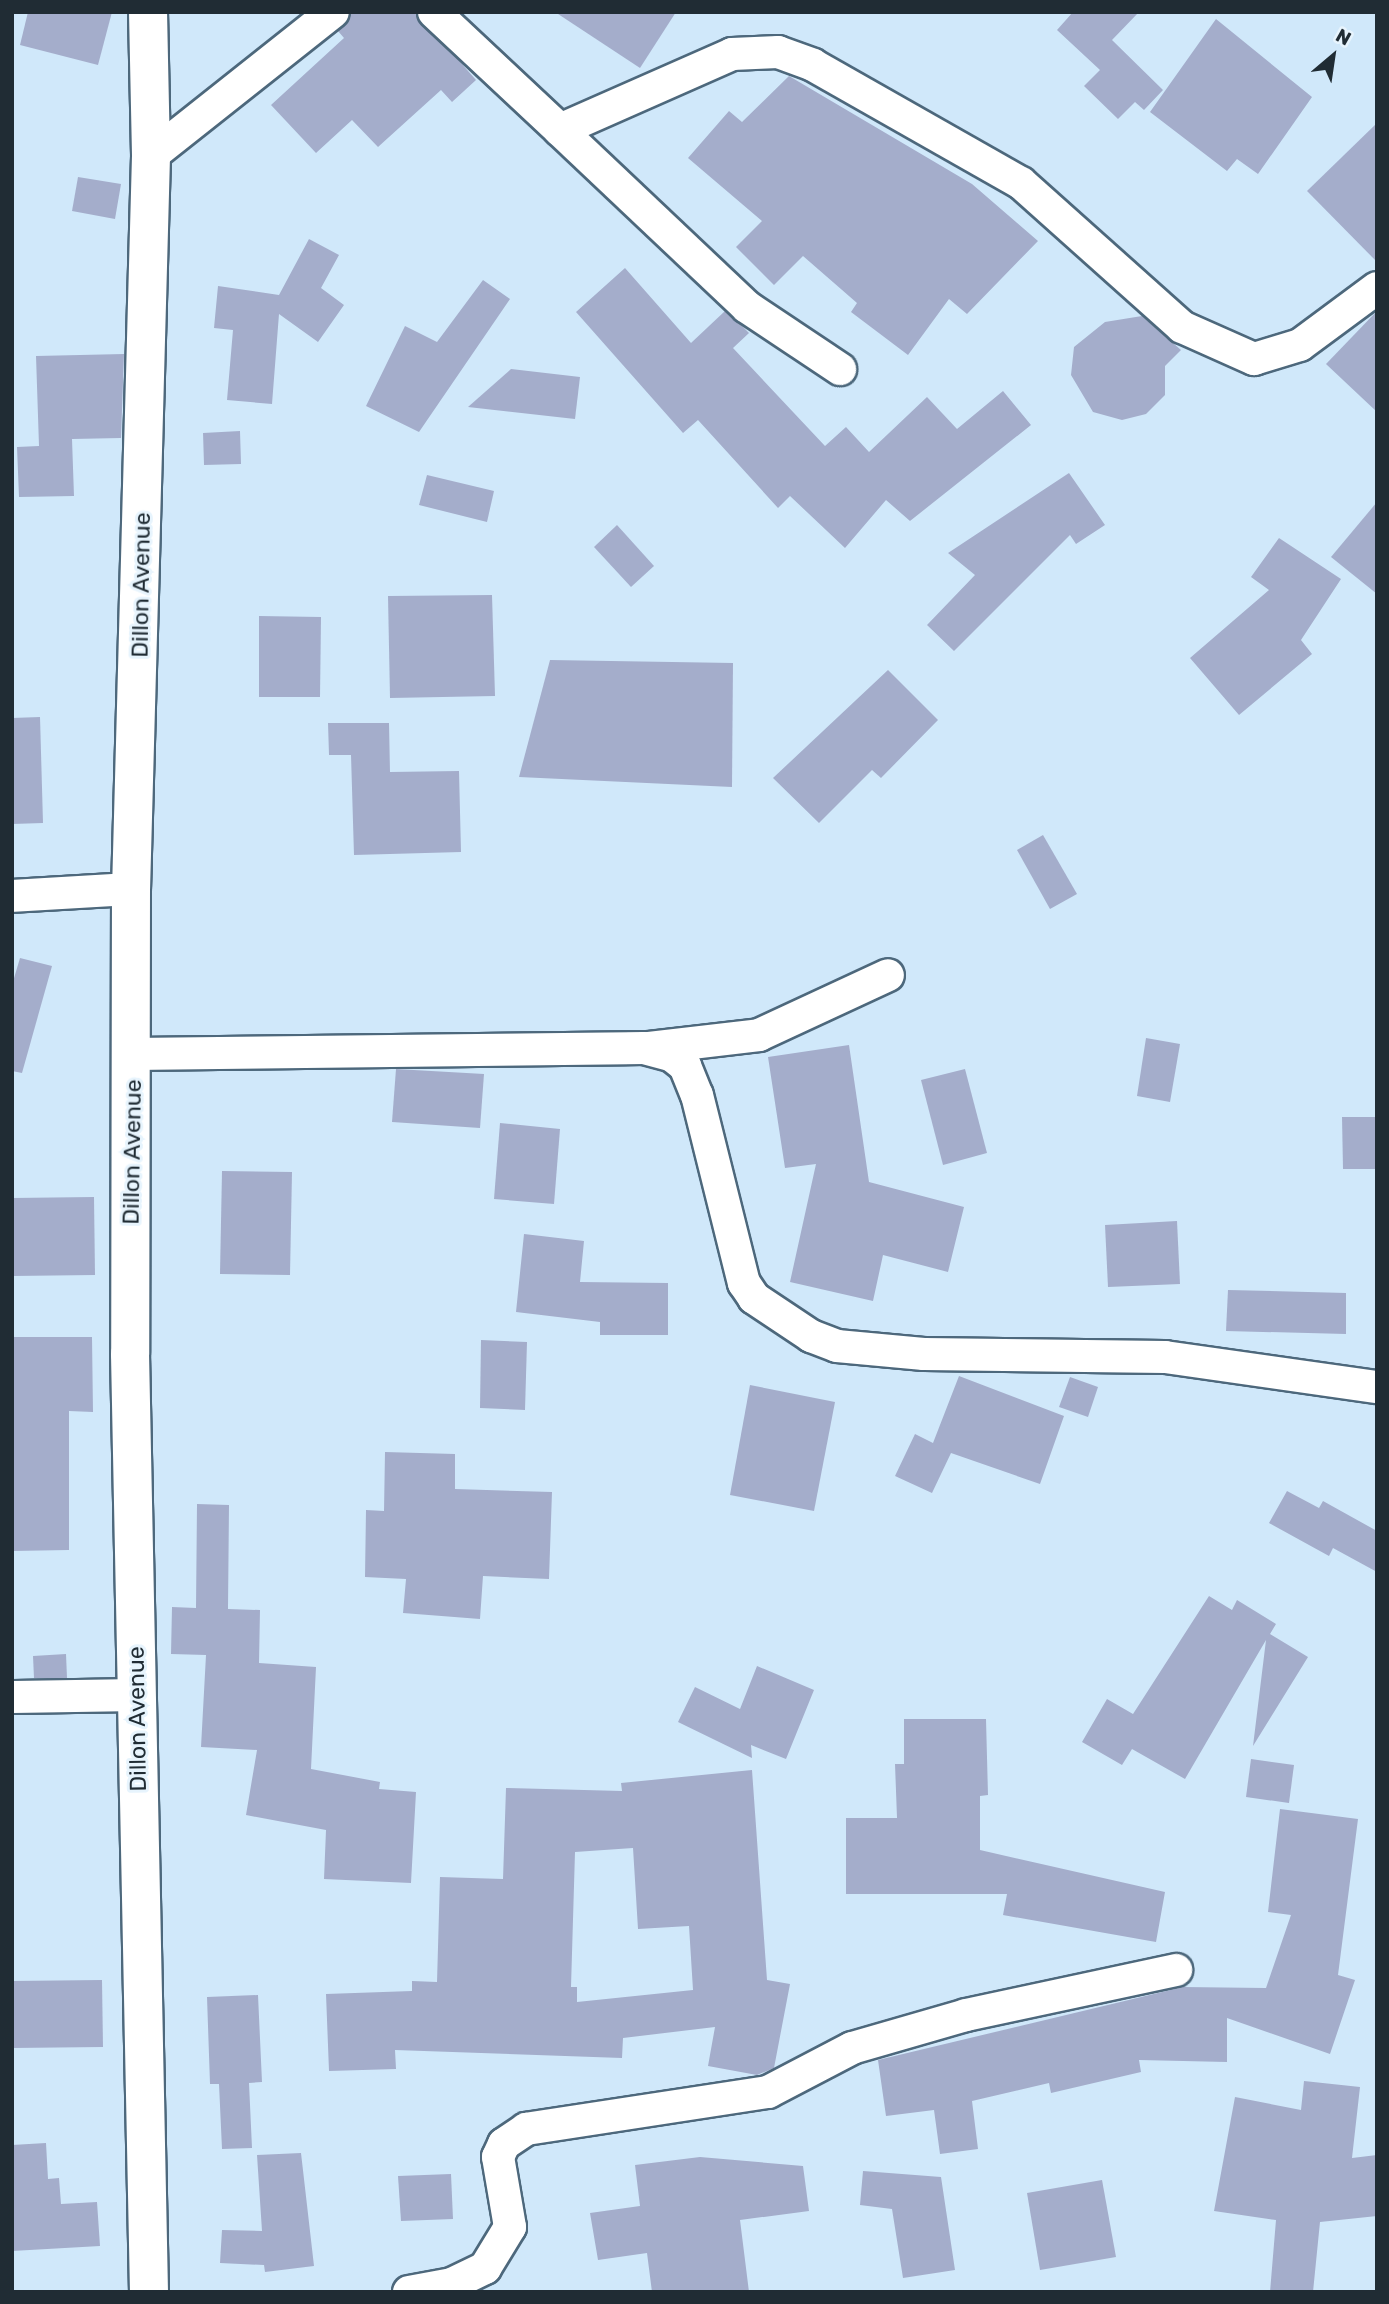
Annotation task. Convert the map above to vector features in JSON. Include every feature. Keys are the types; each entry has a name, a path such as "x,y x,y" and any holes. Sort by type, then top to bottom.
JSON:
{"street":[{"name":"Dillon Avenue","path":"148,12 151,156 131,889 133,1054 130,1354 149,2292"},
{"path":"151,156 332,12"},
{"path":"434,12 747,307 841,369"},
{"path":"560,130 732,54 778,52 813,65 1021,183 1182,327 1254,359 1300,345 1377,288"},
{"path":"12,896 131,889"},
{"path":"133,1054 644,1048 759,1035 888,975"},
{"path":"644,1048 685,1066 724,1188 744,1283 754,1298 811,1336 837,1346 923,1354 1165,1357 1377,1387"},
{"path":"12,1697 136,1695"},
{"path":"409,2292 452,2284 485,2268 510,2227 498,2157 504,2144 526,2129 768,2092 852,2048 966,2015 1176,1970"}],"building":[{"path":"28,12 112,12 98,65 20,45"},
{"path":"351,12 416,12 476,80 452,102 441,90 378,147 352,120 316,153 271,105 344,38 338,31"},
{"path":"555,12 676,12 640,68"},
{"path":"1073,12 1139,12 1112,40 1163,90 1144,110 1135,102 1118,119 1084,86 1100,70 1057,30"},
{"path":"1216,19 1312,97 1258,174 1237,159 1227,171 1150,112"},
{"path":"789,76 972,184 1038,241 967,314 949,299 908,355 851,312 857,303 803,256 774,285 736,247 762,221 688,158 729,111 742,122"},
{"path":"1377,123 1377,262 1307,191"},
{"path":"78,177 121,184 115,219 72,211"},
{"path":"309,239 339,255 321,288 344,305 318,342 279,314 272,404 227,400 233,330 214,328 218,286 279,295"},
{"path":"625,268 691,343 725,311 741,325 749,333 733,348 825,446 846,427 869,452 927,397 957,429 1003,391 1031,425 910,521 886,500 845,548 790,496 778,508 698,420 683,433 576,312"},
{"path":"483,280 510,299 419,432 366,406 405,326 437,342"},
{"path":"1377,311 1377,412 1326,364"},
{"path":"1142,316 1181,350 1165,366 1165,395 1146,414 1122,420 1093,412 1071,375 1074,347 1105,322"},
{"path":"124,354 121,438 72,439 74,496 19,497 17,447 39,446 36,356"},
{"path":"511,369 580,377 575,419 468,407"},
{"path":"240,431 241,464 204,465 203,433"},
{"path":"1069,473 1105,525 1076,544 1070,535 954,651 927,625 975,575 948,553"},
{"path":"427,475 494,491 487,522 419,505"},
{"path":"1377,502 1377,594 1331,557"},
{"path":"617,525 654,566 631,587 594,547"},
{"path":"1279,538 1341,579 1301,640 1312,654 1239,715 1190,658 1269,590 1251,577"},
{"path":"492,595 495,696 390,698 388,596"},
{"path":"259,616 321,617 320,697 259,697"},
{"path":"550,660 733,663 732,787 519,777"},
{"path":"888,670 938,720 881,778 872,770 819,823 773,778"},
{"path":"40,717 43,823 12,824 12,718"},
{"path":"328,723 389,723 390,772 459,771 461,852 354,855 351,755 329,755"},
{"path":"1043,835 1077,894 1050,909 1017,850"},
{"path":"20,958 52,966 22,1073 12,1071 12,985"},
{"path":"1146,1038 1180,1044 1170,1102 1137,1096"},
{"path":"849,1045 869,1182 964,1207 948,1272 883,1255 873,1301 790,1282 816,1164 785,1168 768,1057"},
{"path":"396,1069 484,1074 480,1128 392,1122"},
{"path":"965,1069 987,1153 943,1165 921,1080"},
{"path":"1342,1117 1377,1117 1377,1169 1343,1169"},
{"path":"500,1123 560,1129 554,1204 494,1199"},
{"path":"222,1171 292,1172 290,1275 220,1274"},
{"path":"94,1197 95,1275 12,1276 12,1198"},
{"path":"1177,1221 1180,1284 1108,1287 1105,1225"},
{"path":"524,1234 584,1241 580,1282 668,1283 668,1335 600,1335 600,1322 516,1312"},
{"path":"1228,1290 1346,1293 1346,1334 1226,1331"},
{"path":"12,1337 92,1337 93,1412 69,1411 69,1550 12,1551"},
{"path":"481,1340 527,1342 525,1410 480,1408"},
{"path":"959,1376 1064,1416 1040,1484 951,1453 932,1493 895,1476 915,1434 933,1443"},
{"path":"1070,1377 1098,1387 1088,1417 1059,1407"},
{"path":"750,1385 835,1402 814,1511 730,1495"},
{"path":"385,1452 455,1454 455,1489 552,1492 549,1579 483,1576 480,1619 403,1613 406,1579 365,1577 366,1510 384,1511"},
{"path":"1287,1491 1319,1508 1323,1501 1377,1531 1377,1572 1333,1548 1329,1556 1269,1523"},
{"path":"197,1504 229,1505 228,1609 260,1610 259,1663 316,1667 311,1769 380,1782 379,1789 416,1792 411,1883 324,1879 326,1830 246,1815 257,1750 201,1747 206,1655 171,1654 172,1607 196,1608"},
{"path":"1209,1596 1232,1610 1237,1600 1276,1624 1270,1634 1308,1657 1253,1746 1266,1640 1185,1779 1132,1749 1122,1765 1082,1742 1107,1699 1133,1714"},
{"path":"66,1654 67,1678 34,1678 33,1656"},
{"path":"757,1666 814,1690 786,1759 751,1745 752,1758 678,1722 695,1687 740,1709"},
{"path":"904,1719 986,1719 988,1795 980,1796 980,1850 1165,1892 1156,1942 1003,1915 1007,1894 846,1894 846,1818 897,1818 895,1764 904,1764"},
{"path":"1251,1759 1294,1765 1289,1803 1246,1797"},
{"path":"752,1770 767,1980 790,1984 774,2068 757,2075 708,2066 715,2027 623,2038 622,2058 395,2050 396,2069 329,2071 326,1994 412,1991 412,1981 437,1982 440,1877 503,1879 506,1788 622,1791 621,1783","holes":["633,1848 638,1929 689,1926 693,1990 577,2002 577,1987 571,1987 575,1852"]},
{"path":"1280,1809 1358,1819 1338,1975 1355,1980 1330,2054 1227,2018 1227,2062 1139,2060 1141,2072 1051,2093 1049,2083 972,2101 978,2149 940,2154 934,2110 886,2116 878,2060 1183,1987 1266,1988 1291,1915 1268,1912"},
{"path":"102,1980 103,2047 12,2048 12,1981"},
{"path":"258,1995 262,2082 249,2083 252,2148 222,2149 219,2084 210,2084 207,1997"},
{"path":"1304,2081 1360,2087 1352,2158 1377,2155 1377,2216 1320,2222 1313,2292 1270,2292 1276,2220 1214,2211 1235,2097 1301,2110"},
{"path":"46,2143 48,2179 59,2178 61,2204 97,2202 100,2246 12,2251 12,2145"},
{"path":"301,2153 314,2266 265,2272 264,2265 220,2263 222,2230 262,2231 257,2155"},
{"path":"700,2157 803,2166 809,2211 740,2220 749,2292 652,2292 647,2253 598,2260 590,2213 640,2206 635,2165"},
{"path":"863,2171 941,2177 955,2270 903,2278 892,2209 860,2205"},
{"path":"451,2174 453,2219 401,2221 398,2176"},
{"path":"1102,2180 1116,2257 1040,2270 1027,2193"}]}
